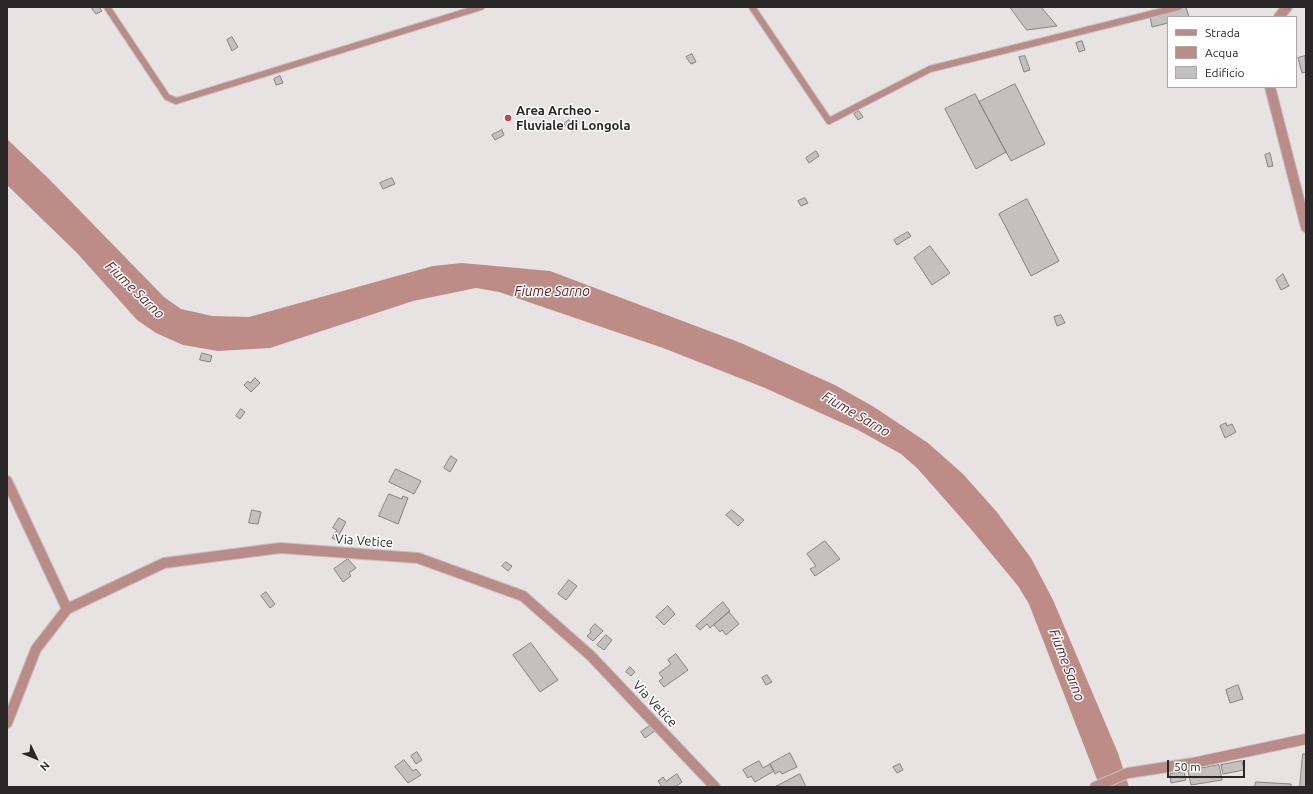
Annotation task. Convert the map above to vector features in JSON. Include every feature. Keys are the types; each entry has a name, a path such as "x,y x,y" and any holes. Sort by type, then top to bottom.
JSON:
{"street":[{"path":"1280,16 1287,7"},
{"path":"1270,88 1306,227"},
{"path":"7,481 67,609"},
{"name":"Via Vetice","path":"7,723 36,649 67,609 164,563 280,548 418,558 523,596 591,656 715,787"},
{"path":"1096,786 1128,773 1193,763 1306,739"}],"lane":[{"path":"107,7 167,97 176,102 481,7"},
{"path":"752,7 829,121 930,69 1179,7"}],"water":[{"name":"Fiume Sarno","path":"7,139 49,179 164,297 181,309 212,316 249,317 433,266 462,263 550,271 741,343 835,385 874,407 928,443 963,474 996,511 1031,558 1053,600 1118,753 1129,787 1100,787 1029,604 1018,586 970,528 917,468 901,454 858,430 765,388 663,348 499,292 476,288 413,301 270,348 218,351 183,345 156,333 137,320 77,253 7,185"}],"building":[{"path":"99,7 102,11 96,14 92,9"},
{"path":"1010,7 1041,7 1057,26 1027,30"},
{"path":"1186,7 1189,16 1167,16 1167,23 1152,27 1150,16"},
{"path":"232,37 238,47 232,51 227,40"},
{"path":"1082,41 1085,50 1079,52 1076,43"},
{"path":"692,54 696,62 691,64 686,57"},
{"path":"1025,56 1030,70 1024,72 1019,57"},
{"path":"1305,56 1306,72 1302,73 1298,58"},
{"path":"280,76 283,83 276,85 274,79"},
{"path":"1015,84 1045,144 1011,161 979,102"},
{"path":"975,94 1006,152 976,169 945,109"},
{"path":"859,111 863,117 858,120 854,114"},
{"path":"569,120 576,129 572,132 564,124"},
{"path":"502,130 504,135 495,140 492,135"},
{"path":"816,151 819,156 809,163 806,158"},
{"path":"1270,153 1273,166 1268,167 1265,155"},
{"path":"392,178 395,184 383,189 380,183"},
{"path":"805,198 808,203 801,206 798,201"},
{"path":"1027,199 1059,261 1031,276 999,214"},
{"path":"908,232 911,236 897,245 894,240"},
{"path":"930,246 950,273 932,285 914,258"},
{"path":"1283,274 1289,286 1281,290 1276,280"},
{"path":"1061,315 1065,323 1057,326 1054,317"},
{"path":"202,353 212,356 210,362 200,360"},
{"path":"255,378 260,383 251,392 244,385 248,381 250,383"},
{"path":"241,409 245,412 240,419 236,416"},
{"path":"1226,423 1227,426 1232,424 1236,432 1225,438 1220,426"},
{"path":"451,456 457,460 450,472 444,468"},
{"path":"396,469 421,481 414,494 389,482"},
{"path":"389,494 402,499 403,496 408,498 398,524 379,516"},
{"path":"252,510 261,512 258,524 249,523"},
{"path":"732,510 744,520 738,526 726,515"},
{"path":"339,518 346,522 336,540 332,538 337,530 333,528"},
{"path":"825,541 840,559 815,576 810,569 816,566 807,554"},
{"path":"348,559 356,568 349,573 351,576 343,582 334,569"},
{"path":"506,562 512,566 508,571 502,566"},
{"path":"569,580 577,586 566,600 558,594"},
{"path":"266,592 275,604 270,608 261,596"},
{"path":"723,602 730,611 710,628 707,624 700,630 696,626"},
{"path":"668,606 675,614 664,625 656,617"},
{"path":"729,612 739,624 726,635 722,630 720,632 714,625"},
{"path":"595,624 603,631 593,641 587,636"},
{"path":"606,635 612,640 604,650 597,645"},
{"path":"531,643 558,680 540,692 513,655"},
{"path":"676,654 688,670 664,687 659,681 663,678 659,673 671,664 668,660"},
{"path":"630,667 635,672 631,676 626,672"},
{"path":"767,675 772,682 766,685 762,678"},
{"path":"1238,685 1243,699 1230,703 1226,690"},
{"path":"651,725 656,730 645,738 641,732"},
{"path":"417,752 422,760 416,764 411,756"},
{"path":"790,753 797,767 782,774 780,771 775,774 770,764"},
{"path":"1303,754 1306,754 1306,787 1300,787"},
{"path":"404,760 413,771 416,769 421,775 408,783 395,767"},
{"path":"759,761 763,768 770,764 774,771 755,782 751,776 748,778 743,770"},
{"path":"1242,761 1244,770 1223,774 1221,765"},
{"path":"900,764 903,770 897,773 893,767"},
{"path":"1219,765 1222,780 1191,785 1188,771"},
{"path":"1184,772 1186,780 1171,783 1170,774"},
{"path":"677,774 682,782 675,787 662,787 658,781 663,777 666,781"},
{"path":"800,774 806,787 775,787"},
{"path":"1256,782 1291,784 1291,787 1255,787"}],"place":[{"name":"Area Archeo - Fluviale di Longola","path":"508,118"}]}
